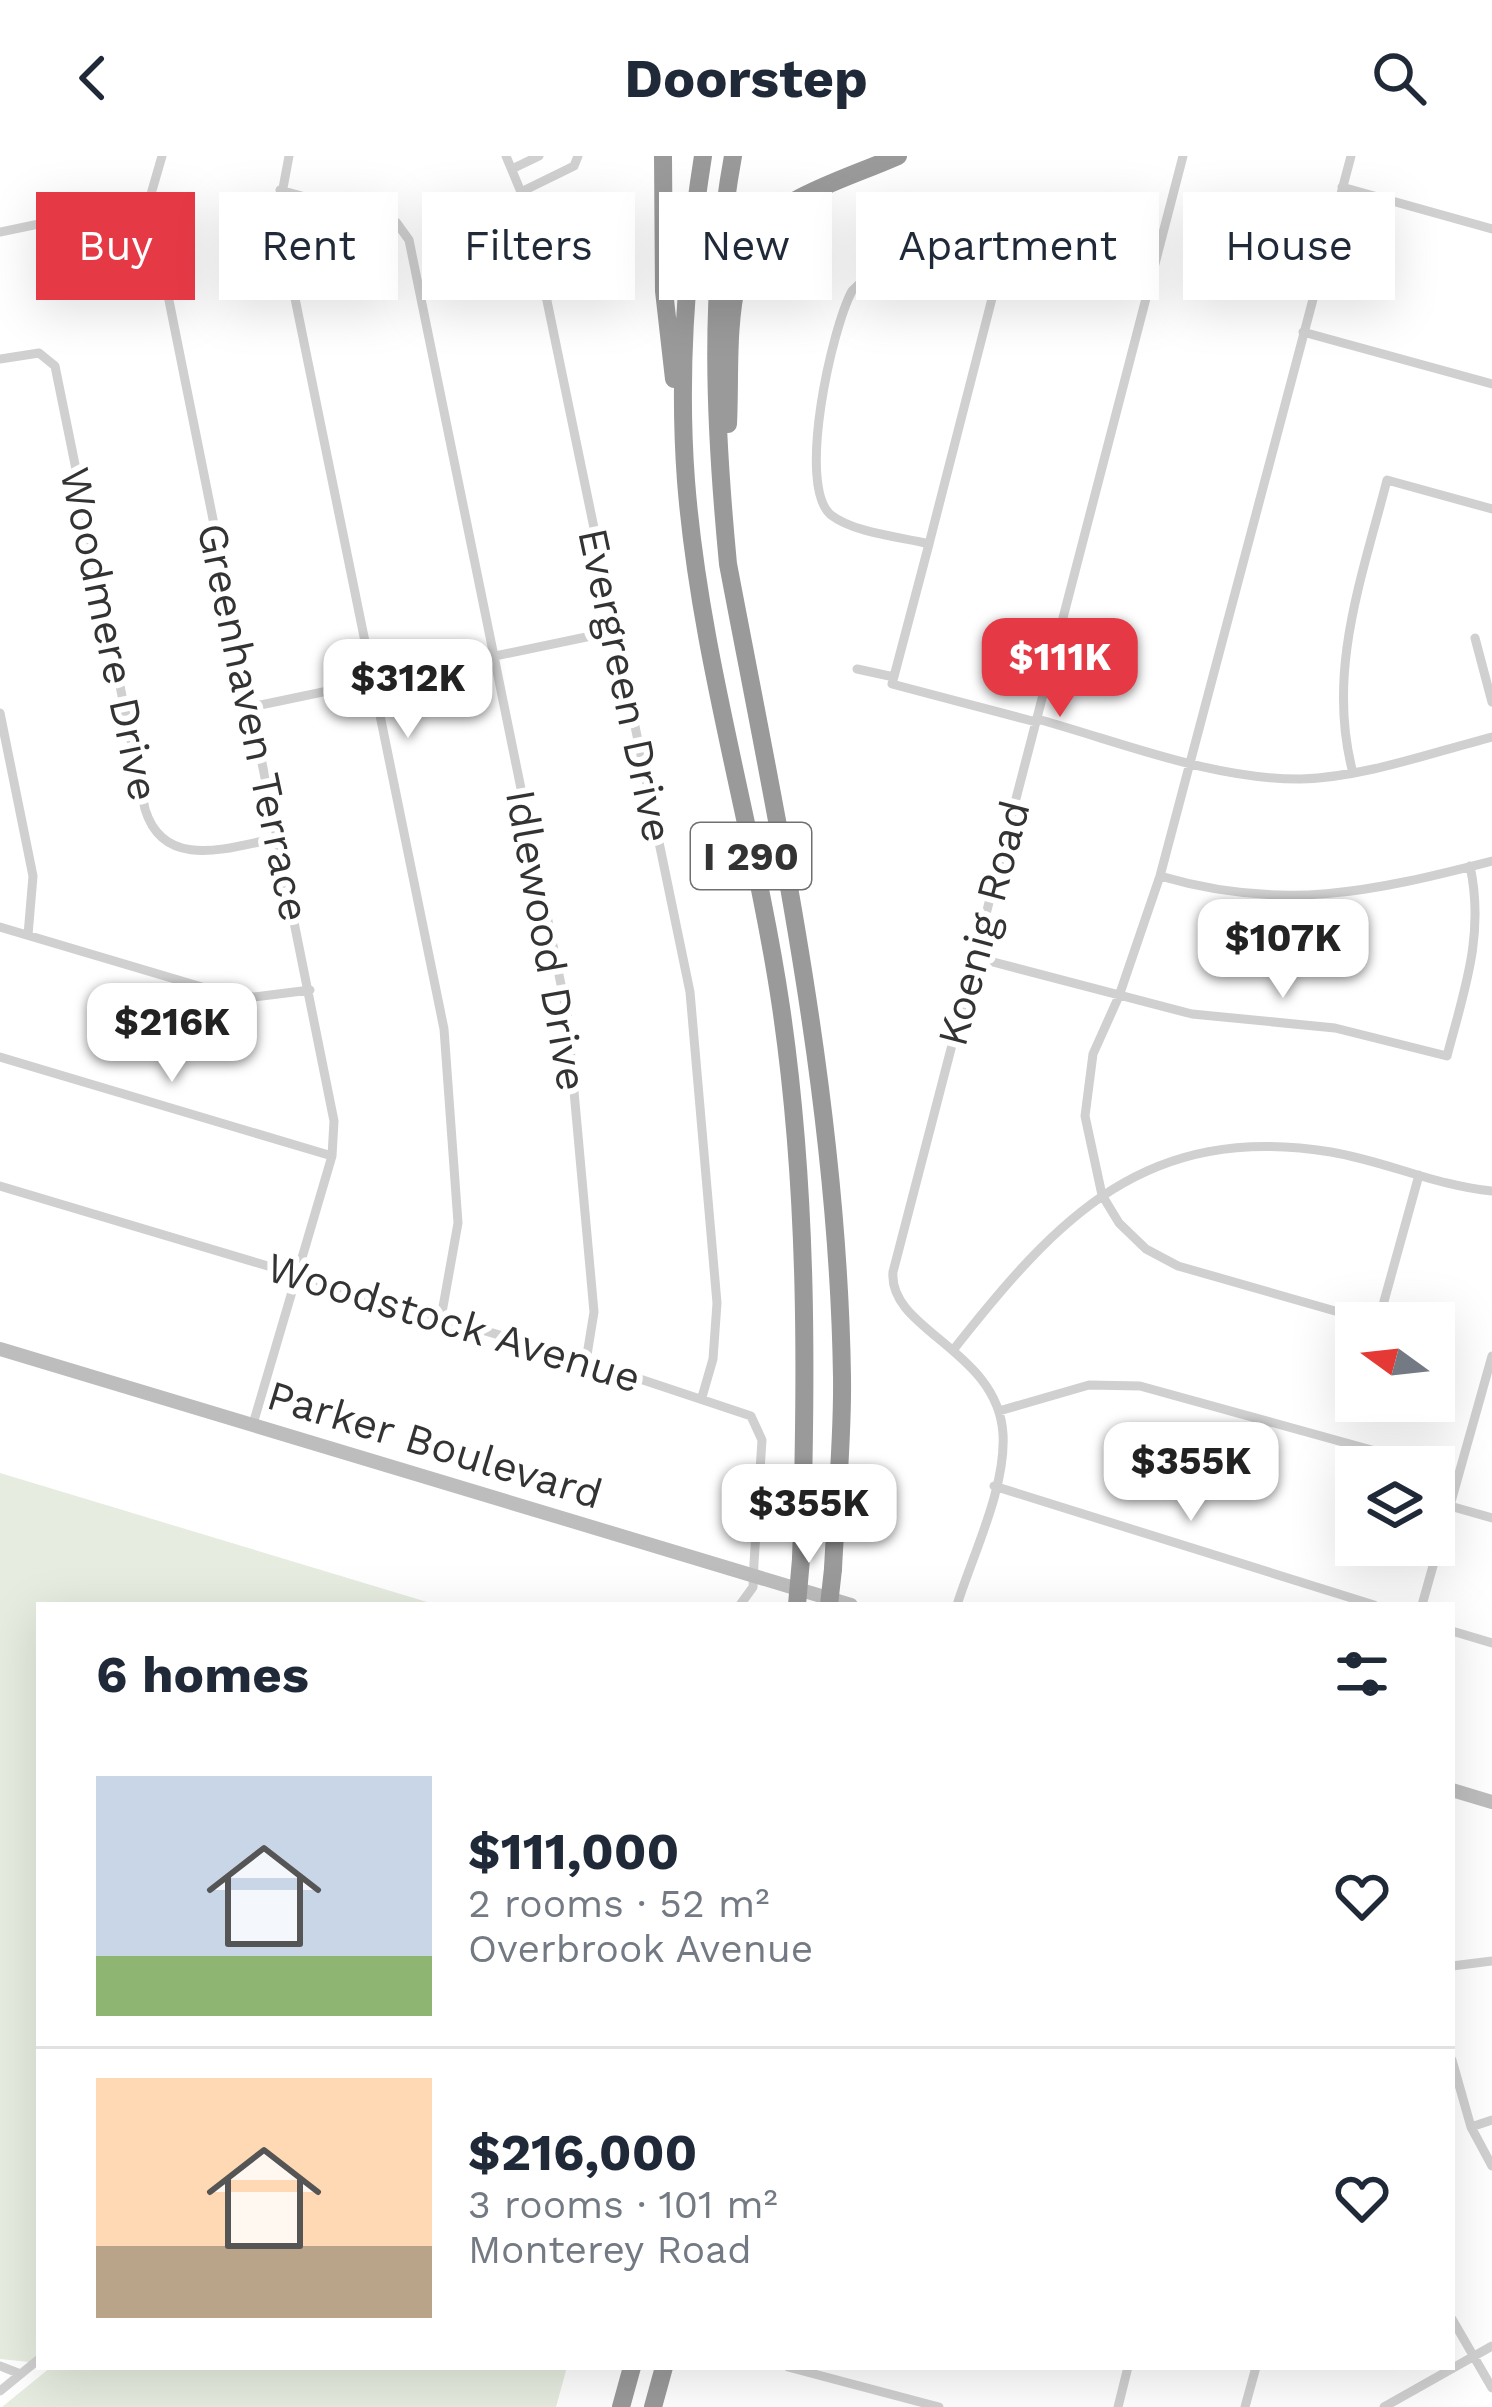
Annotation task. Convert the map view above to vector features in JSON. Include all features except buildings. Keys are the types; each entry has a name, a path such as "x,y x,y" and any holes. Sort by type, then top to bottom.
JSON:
{"highway":[{"path":"663,156 664,291 686,480"},
{"name":"I 290","path":"703,156 688,248 686,480 712,662 781,1006 800,1178 807,1378 797,1602"},
{"name":"I 290","path":"733,156 715,366 722,501 728,564 808,993 830,1170 842,1379 829,1602"},
{"path":"722,501 736,282 748,249 766,224 796,200 898,156"},
{"path":"621,2407 631,2370"},
{"path":"653,2407 663,2370"}],"street":[{"name":"Greenhaven Terrace","path":"151,192 161,156"},
{"path":"290,156 278,215 444,1029 458,1223 441,1318"},
{"name":"Evergreen Drive","path":"506,156 523,191 690,992 717,1303 713,1359 703,1397"},
{"path":"514,168 539,156"},
{"path":"523,191 574,166 578,156"},
{"name":"Koenig Road","path":"954,1349 903,1309 893,1292 892,1272 1183,156"},
{"path":"1335,1310 1161,1258 1131,1237 1102,1195 1090,1157 1085,1095 1093,1054 1119,996 1160,876 1351,156"},
{"path":"1342,187 1492,229"},
{"name":"Idlewood Drive","path":"280,190 396,222 406,232 567,1014 594,1312 586,1360"},
{"path":"0,232 36,225"},
{"path":"929,544 840,520 826,510 819,493 819,412 852,291 866,278 939,245 983,254 994,264 998,279 929,544 892,684 1270,778 1353,773 1492,737"},
{"name":"Greenhaven Terrace","path":"169,300 332,1104 332,1156 253,1424"},
{"path":"1303,332 1492,384"},
{"name":"Woodmere Drive","path":"0,359 39,353 55,366 145,809 154,830 168,844 190,852 278,838"},
{"path":"1353,773 1342,722 1342,669 1387,481 1492,509"},
{"path":"251,706 615,632"},
{"path":"1475,638 1492,703"},
{"path":"857,669 894,677"},
{"path":"0,713 33,876 28,935"},
{"path":"1160,876 1234,894 1304,898 1371,891 1492,861"},
{"path":"974,957 1192,1014 1367,1034 1447,1057 1474,955 1477,907 1470,866"},
{"path":"0,927 221,993 254,998 310,990"},
{"path":"0,1057 332,1156"},
{"path":"958,1602 1003,1451 999,1411 979,1372 954,1349 1039,1244 1102,1195 1174,1162 1262,1147 1335,1153 1492,1191"},
{"path":"1384,1302 1419,1175"},
{"name":"Woodstock Avenue","path":"0,1186 586,1360 751,1416 761,1430 754,1574"},
{"name":"Parker Boulevard","path":"0,1349 842,1602"},
{"path":"1455,1488 1487,1393 1492,1356"},
{"path":"999,1411 1089,1385 1140,1386 1358,1446"},
{"path":"1455,1473 1459,1474"},
{"path":"994,1486 1364,1602"},
{"path":"1455,1507 1492,1518"},
{"path":"1423,1602 1433,1566"},
{"path":"742,1602 753,1587 754,1574"},
{"path":"1455,1632 1492,1642"},
{"path":"1455,1791 1492,1802"},
{"path":"1455,1966 1492,1961"},
{"path":"1455,2071 1471,2127 1492,2166"},
{"path":"1471,2127 1492,2120"},
{"path":"1455,2324 1492,2388"},
{"path":"1455,2366 1492,2346"},
{"path":"0,2391 36,2361"},
{"path":"0,2366 18,2373"},
{"path":"799,2370 939,2407"},
{"path":"1118,2407 1127,2370"},
{"path":"1245,2407 1255,2370"},
{"path":"1384,2407 1449,2370"}],"shaded area":[{"path":"0,1473 427,1602 36,1602 36,2363 0,2359"},
{"path":"47,2370 566,2370 556,2407 2,2407"}]}
